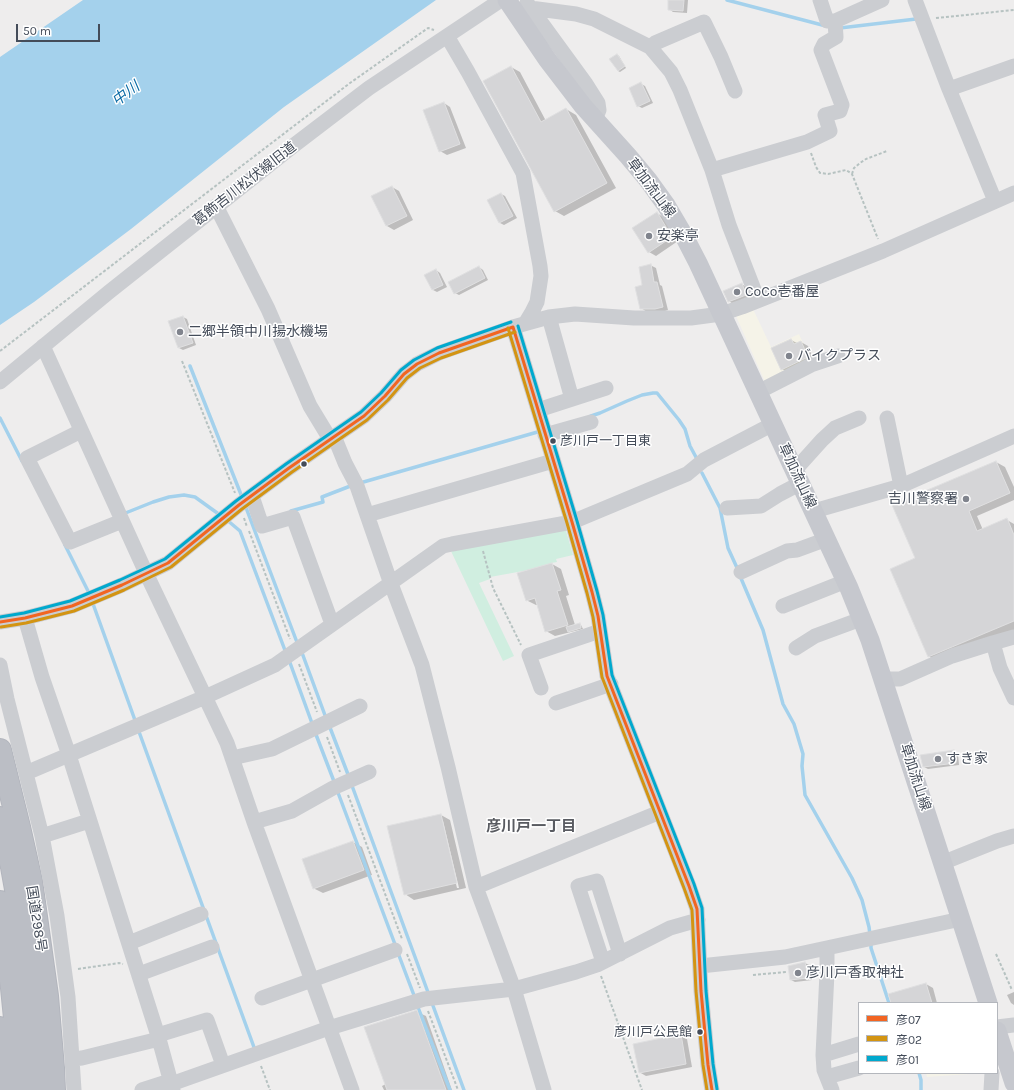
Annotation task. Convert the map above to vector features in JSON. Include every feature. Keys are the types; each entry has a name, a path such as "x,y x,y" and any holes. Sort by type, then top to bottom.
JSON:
{"highway":[{"name":"国道298号","path":"0,750 31,882 47,996 54,1090"},
{"path":"0,818 12,867 24,934 36,1042 38,1090"},
{"path":"0,902 12,988 19,1058 20,1090"},
{"path":"0,1028 4,1090"}],"main road":[{"name":"草加流山線","path":"507,0 547,59 595,120 648,180 666,205 683,234 814,511 862,619 883,679 988,1002"},
{"path":"998,1038 1002,1064 1014,1083"}],"street":[{"name":"葛飾吉川松伏線旧道","path":"0,382 216,206 299,141 443,34 501,0"},
{"path":"820,0 827,21 835,21 882,0"},
{"path":"915,0 949,89 995,201"},
{"path":"528,4 598,103 599,110 595,120"},
{"path":"528,4 576,14 594,20 650,47 671,72 680,90 712,170 729,225 758,300"},
{"path":"712,170 807,142 830,131 825,116 840,111 842,105 822,50 824,44 836,37 835,21"},
{"path":"650,47 655,43 704,22 735,91"},
{"path":"443,34 468,72 523,173 541,276 537,302 532,312 520,324"},
{"path":"949,89 1014,66"},
{"path":"0,622 24,618 72,606 122,585 168,563 252,496 364,416 385,396 404,374 417,364 439,353 520,324 549,317 575,314 634,318 691,318 721,314 883,251 1014,193"},
{"path":"216,206 268,309 310,406 332,438 357,486 390,584 422,665 476,887 514,989 544,1090"},
{"path":"549,317 572,399"},
{"path":"520,324 538,410 572,522 598,616 607,676 697,909 700,991 712,1090"},
{"path":"43,346 146,573 227,743 254,822 352,1090"},
{"path":"758,392 811,365 838,356"},
{"path":"538,410 606,388"},
{"path":"727,508 761,506 780,494 798,477 822,440 834,428 859,418"},
{"path":"887,418 901,486"},
{"path":"545,435 591,422"},
{"path":"26,773 205,697 274,665 444,546 572,522 687,474 704,460 773,424"},
{"path":"82,431 27,458 70,542 122,521"},
{"path":"814,511 901,486 1014,436"},
{"path":"367,515 553,461"},
{"path":"252,496 262,526 293,517 332,624"},
{"path":"741,572 787,551 796,550 827,539"},
{"path":"783,606 846,581"},
{"path":"24,618 159,1037 171,1085"},
{"path":"796,648 815,636 862,619"},
{"path":"541,688 529,655 600,631"},
{"path":"883,679 900,679 952,656 1014,637"},
{"path":"993,643 1000,668 1014,698"},
{"path":"0,665 7,699 42,836 57,916 68,997 74,1090"},
{"path":"556,704 611,684"},
{"path":"232,758 272,748 360,706"},
{"path":"254,822 292,811 333,788 369,772"},
{"path":"476,887 660,812"},
{"path":"42,836 89,821"},
{"path":"942,863 997,841 1014,836"},
{"path":"600,964 578,886 597,881 620,954"},
{"path":"129,943 200,914"},
{"path":"700,966 785,957 961,919"},
{"path":"142,1090 171,1085 329,1028 424,999 514,989 542,982 600,964 670,928 698,920"},
{"path":"138,973 212,947"},
{"path":"827,948 823,1055 824,1070 829,1084 858,1069"},
{"path":"262,998 395,950"},
{"path":"73,1059 82,1058 159,1037 207,1020 223,1065"},
{"path":"998,1027 1014,1025"},
{"path":"823,1055 858,1044"},
{"path":"992,1074 992,1090"}],"path":[{"path":"923,19 1014,10"},
{"path":"0,351 350,83 428,28 443,34"},
{"path":"807,142 816,167 820,173 828,174 846,170 852,174 883,251"},
{"path":"852,174 854,168 860,162 887,151"},
{"path":"480,539 493,588 526,655 529,655"},
{"path":"996,954 1012,990"},
{"path":"74,969 119,963 128,967 131,974 138,973"},
{"path":"600,964 642,1090"},
{"path":"257,1053 270,1090"}],"shaded area":[{"path":"753,309 771,347 799,334 811,361 765,382 736,316"},
{"path":"926,1074 970,1074 927,1077"}],"green space":[{"path":"562,528 566,531 573,555 556,559 557,562 551,563 551,566 490,577 490,579 479,583 514,656 503,661 450,549"}],"water":[{"name":"中川","path":"83,0 436,0 284,107 131,229 34,302 0,325 0,57"}],"building":[{"path":"668,0 684,0 683,11 668,10"},
{"path":"617,54 625,66 618,71 609,59"},
{"path":"511,66 541,122 566,108 607,183 554,212 483,81"},
{"path":"641,82 650,101 637,107 629,88"},
{"path":"444,102 460,144 439,152 423,110"},
{"path":"392,186 407,216 386,226 371,196"},
{"path":"501,193 513,216 499,223 487,200"},
{"path":"657,212 672,237 648,253 632,228"},
{"path":"651,264 654,282 657,282 663,307 655,309 640,309 635,287 642,285 639,267"},
{"path":"479,266 485,278 454,294 448,282"},
{"path":"436,269 443,285 432,290 424,275"},
{"name":"CoCo壱番屋","path":"742,283 746,295 728,302 723,291"},
{"name":"二郷半領中川揚水機場","path":"183,316 193,343 178,348 168,321"},
{"path":"791,339 794,344 801,341 808,357 781,370 771,348"},
{"path":"996,461 1010,493 969,511 977,531 1007,518 1014,535 1014,621 928,657 890,569 915,558 892,505"},
{"path":"552,563 561,590 557,591 568,625 545,632 535,598 526,601 517,573"},
{"path":"580,623 581,628 568,632 566,627"},
{"name":"すき家","path":"954,750 956,763 923,767 920,755"},
{"path":"441,814 457,883 404,895 387,826"},
{"path":"353,841 364,870 313,889 302,859"},
{"path":"805,962 808,978 790,980 788,966"},
{"path":"926,983 932,1002 891,1002 888,994"},
{"path":"417,1010 446,1090 387,1090 364,1027"},
{"path":"681,1034 686,1064 639,1073 633,1044"}],"waterway":[{"path":"727,0 826,26"},
{"path":"840,28 916,19"},
{"path":"190,366 242,497"},
{"path":"591,416 642,395 657,393 685,429 690,446 697,459"},
{"path":"0,418 22,461"},
{"path":"360,483 541,431"},
{"path":"702,473 720,508 728,548 738,570"},
{"path":"291,511 323,502 322,497 353,485"},
{"path":"123,514 169,497 184,495 195,497 220,515"},
{"path":"245,505 298,645"},
{"path":"227,520 240,531 286,653"},
{"path":"65,545 90,595"},
{"path":"740,576 763,630 783,704 794,724 803,754 802,766 805,795 852,878 862,900 870,935"},
{"path":"92,601 136,723"},
{"path":"301,650 326,718"},
{"path":"289,660 313,726"},
{"path":"329,725 349,777"},
{"path":"138,729 255,1050"},
{"path":"315,732 335,784"},
{"path":"351,783 429,995"},
{"path":"337,790 396,947"},
{"path":"871,943 871,948 889,1002"},
{"path":"398,953 415,998"},
{"path":"432,1003 464,1090"},
{"path":"417,1005 450,1090"},
{"path":"919,1074 921,1090"}],"transit line":[{"name":"彦01","path":"0,617 24,613 70,601 165,559 236,501 361,412 381,393 401,370 414,360 437,348 511,322"},
{"name":"彦01","path":"518,326 597,591 603,615 612,675 702,908 706,991 717,1089"},
{"name":"彦07","path":"513,327 592,592 598,616 607,676 697,909 701,991 708,1065 712,1090"},
{"name":"彦07","path":"0,622 25,618 72,606 122,585 168,563 239,505 364,416 385,396 404,374 417,364 439,353 513,327"},
{"name":"彦02","path":"508,328 587,593 593,617 602,677 692,910 696,991 703,1065 707,1090"},
{"name":"彦02","path":"1,627 26,623 74,611 124,590 171,567 242,509 367,420 388,400 407,378 420,368 441,358 515,332"}],"place":[{"name":"安楽亭","path":"649,236"},
{"name":"CoCo壱番屋","path":"737,292"},
{"name":"二郷半領中川揚水機場","path":"180,332"},
{"name":"バイクプラス","path":"789,356"},
{"name":"彦川戸一丁目東","path":"553,441"},
{"name":"吉川警察署","path":"966,499"},
{"name":"すき家","path":"938,759"},
{"name":"彦川戸香取神社","path":"798,973"},
{"name":"彦川戸公民館","path":"700,1032"}],"district":[{"name":"彦川戸一丁目","path":"531,827"}]}
